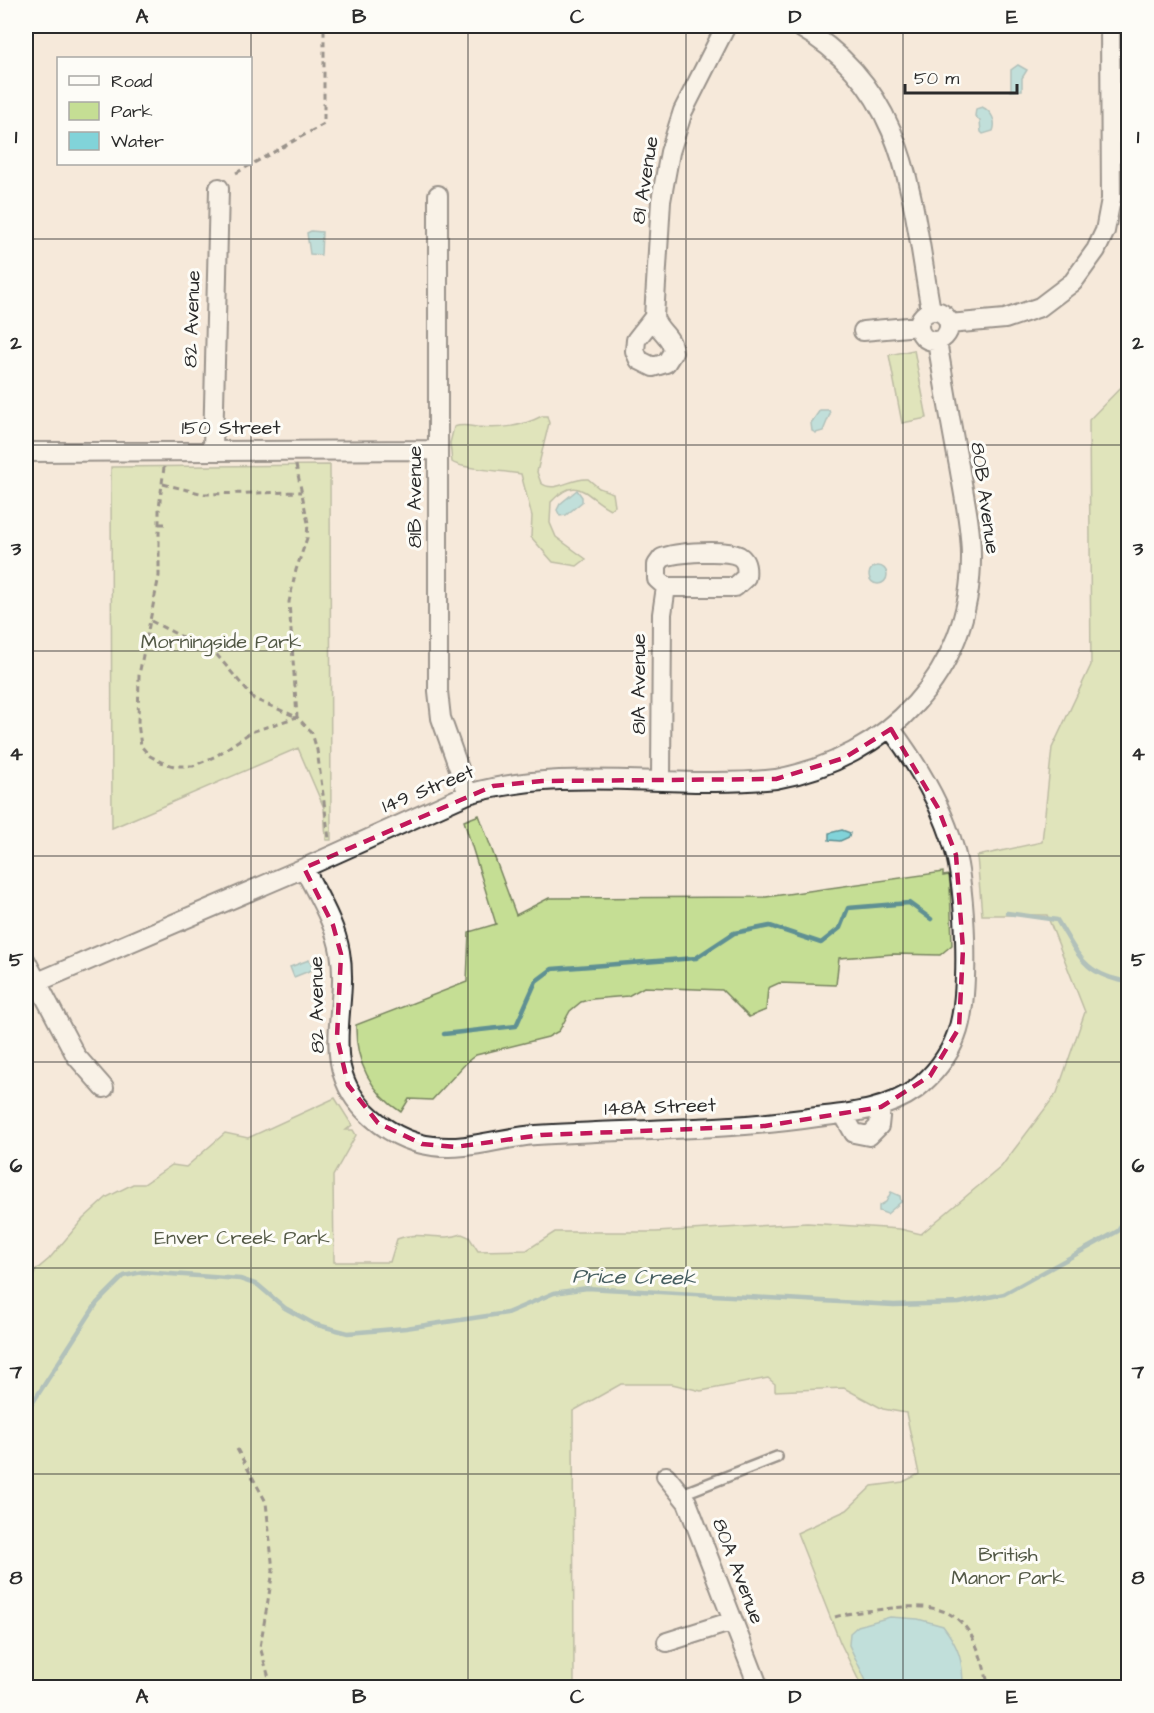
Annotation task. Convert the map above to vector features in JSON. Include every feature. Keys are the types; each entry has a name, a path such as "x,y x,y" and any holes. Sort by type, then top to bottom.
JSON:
{"street":[{"name":"81 Avenue","path":"654,317 661,201 667,160 683,111 726,26"},
{"path":"798,26 832,48 851,65 873,92 889,122 908,178 931,311"},
{"path":"949,324 1005,319 1040,307 1073,282 1096,250 1105,231 1111,199 1110,26"},
{"name":"82 Avenue","path":"213,450 219,188"},
{"name":"81B Avenue","path":"438,195 438,702 468,794"},
{"path":"931,311 943,314 949,324 945,337 937,341 925,338 919,326 924,315 931,311"},
{"path":"863,331 919,326"},
{"name":"80B Avenue","path":"891,729 926,691 943,666 960,626 969,585 970,531 937,341"},
{"name":"150 Street","path":"26,452 437,450"},
{"name":"81A Avenue","path":"661,780 662,614 666,587"},
{"name":"149 Street","path":"31,984 304,868 468,794 493,786 542,781 764,780 800,774 844,758 891,729"},
{"name":"148A Street","path":"363,1108 384,1127 403,1138 429,1146 448,1147 529,1135 765,1126 881,1107 922,1084 948,1052 959,1028 963,1000 959,870 942,815 911,758 891,729"},
{"name":"82 Avenue","path":"304,868 337,939 341,965 338,1051 348,1085 363,1108"},
{"path":"26,961 31,984 86,1071 104,1088"},
{"path":"843,1114 854,1133 868,1136 879,1126 881,1107"},
{"name":"80A Avenue","path":"666,1476 682,1494 759,1688"},
{"path":"667,1642 733,1621"}],"lane":[{"path":"682,1494 777,1457"}],"path":[{"path":"252,164 324,124 324,26"},
{"path":"236,173 250,165"},
{"path":"164,463 159,524 159,576 141,661 138,723 141,746 156,760 174,766 187,767 201,764 251,732 297,717"},
{"path":"296,463 306,507 308,530 290,602 297,717"},
{"path":"163,484 204,494 301,492"},
{"path":"159,524 169,524"},
{"path":"151,621 217,655 244,689 261,704 284,710 297,717 312,733 327,813 330,855"},
{"path":"237,1449 266,1502 273,1571 260,1647 272,1688"},
{"path":"835,1617 912,1605 927,1605 949,1612 959,1619 968,1631 989,1688"}],"highlighted area":[{"path":"891,729 938,808 956,855 963,949 959,1028 930,1076 881,1107 765,1126 541,1135 455,1147 422,1144 378,1123 348,1085 337,1037 341,954 333,925 304,868 493,786 542,781 776,779 844,758"}],"green space":[{"path":"914,350 927,418 902,423 889,355"},
{"path":"1128,380 1128,1687 862,1687 840,1642 797,1533 847,1510 872,1486 903,1482 919,1474 906,1413 883,1409 844,1388 775,1391 775,1384 768,1378 701,1391 672,1384 621,1384 573,1411 574,1687 26,1687 26,1293 36,1270 49,1259 83,1219 107,1197 133,1184 144,1184 172,1165 186,1167 225,1133 248,1138 335,1098 352,1125 346,1130 353,1130 356,1135 333,1176 334,1262 390,1262 397,1239 413,1236 446,1237 462,1234 469,1237 478,1251 527,1250 555,1232 656,1232 807,1223 900,1229 921,1234 1001,1167 1057,1093 1085,1012 1047,915 982,915 977,856 1042,842 1052,748 1091,665 1089,420"},
{"path":"547,416 549,423 537,472 541,483 552,487 588,479 599,488 613,493 615,506 610,509 582,490 575,488 560,493 551,502 550,523 556,537 586,559 577,566 553,562 531,537 532,516 521,474 473,468 452,462 450,443 454,427 463,425 486,428 511,426"},
{"name":"Morningside Park","path":"330,465 331,840 326,840 324,808 298,748 112,828 111,467"},
{"path":"479,815 516,915 549,898 766,897 943,872 943,876 949,875 952,945 940,955 894,954 839,958 836,985 779,983 768,988 766,1010 749,1017 722,990 644,987 628,996 581,1002 570,1011 559,1031 548,1037 476,1055 432,1100 409,1099 401,1112 381,1095 367,1075 358,1051 356,1025 467,982 469,932 496,924 464,821"}],"water":[{"path":"1018,65 1027,70 1022,78 1022,90 1011,91 1011,70"},
{"path":"982,107 994,120 993,131 983,134 980,121 975,116 976,109"},
{"path":"322,232 321,255 310,254 307,233"},
{"path":"820,410 829,410 830,414 823,431 816,433 812,431 811,423"},
{"path":"577,490 582,497 582,502 566,515 560,516 557,510 560,504"},
{"path":"878,566 884,569 887,575 884,581 878,584 872,581 869,575 872,569"},
{"path":"842,830 850,833 849,837 840,841 829,840 829,833"},
{"path":"309,960 314,969 294,977 290,967"},
{"path":"891,1192 900,1196 901,1202 887,1214 879,1211 879,1206 886,1202"},
{"path":"890,1617 918,1619 943,1626 959,1655 963,1687 869,1687 849,1645 850,1633 858,1626"}],"waterway":[{"path":"444,1034 516,1026 536,981 552,969 696,958 734,933 770,926 821,943 840,928 848,908 909,903 931,919"},
{"path":"1007,913 1057,920 1078,954 1092,969 1113,979 1128,982"},
{"name":"Price Creek","path":"26,1413 97,1303 124,1276 142,1272 240,1279 258,1285 285,1308 314,1324 348,1333 406,1328 507,1313 554,1293 587,1288 894,1305 959,1303 1004,1294 1118,1231 1128,1216"}],"park label":[{"name":"Enver Creek Park","path":"242,1238"},
{"name":"British Manor Park","path":"1008,1566"}]}
